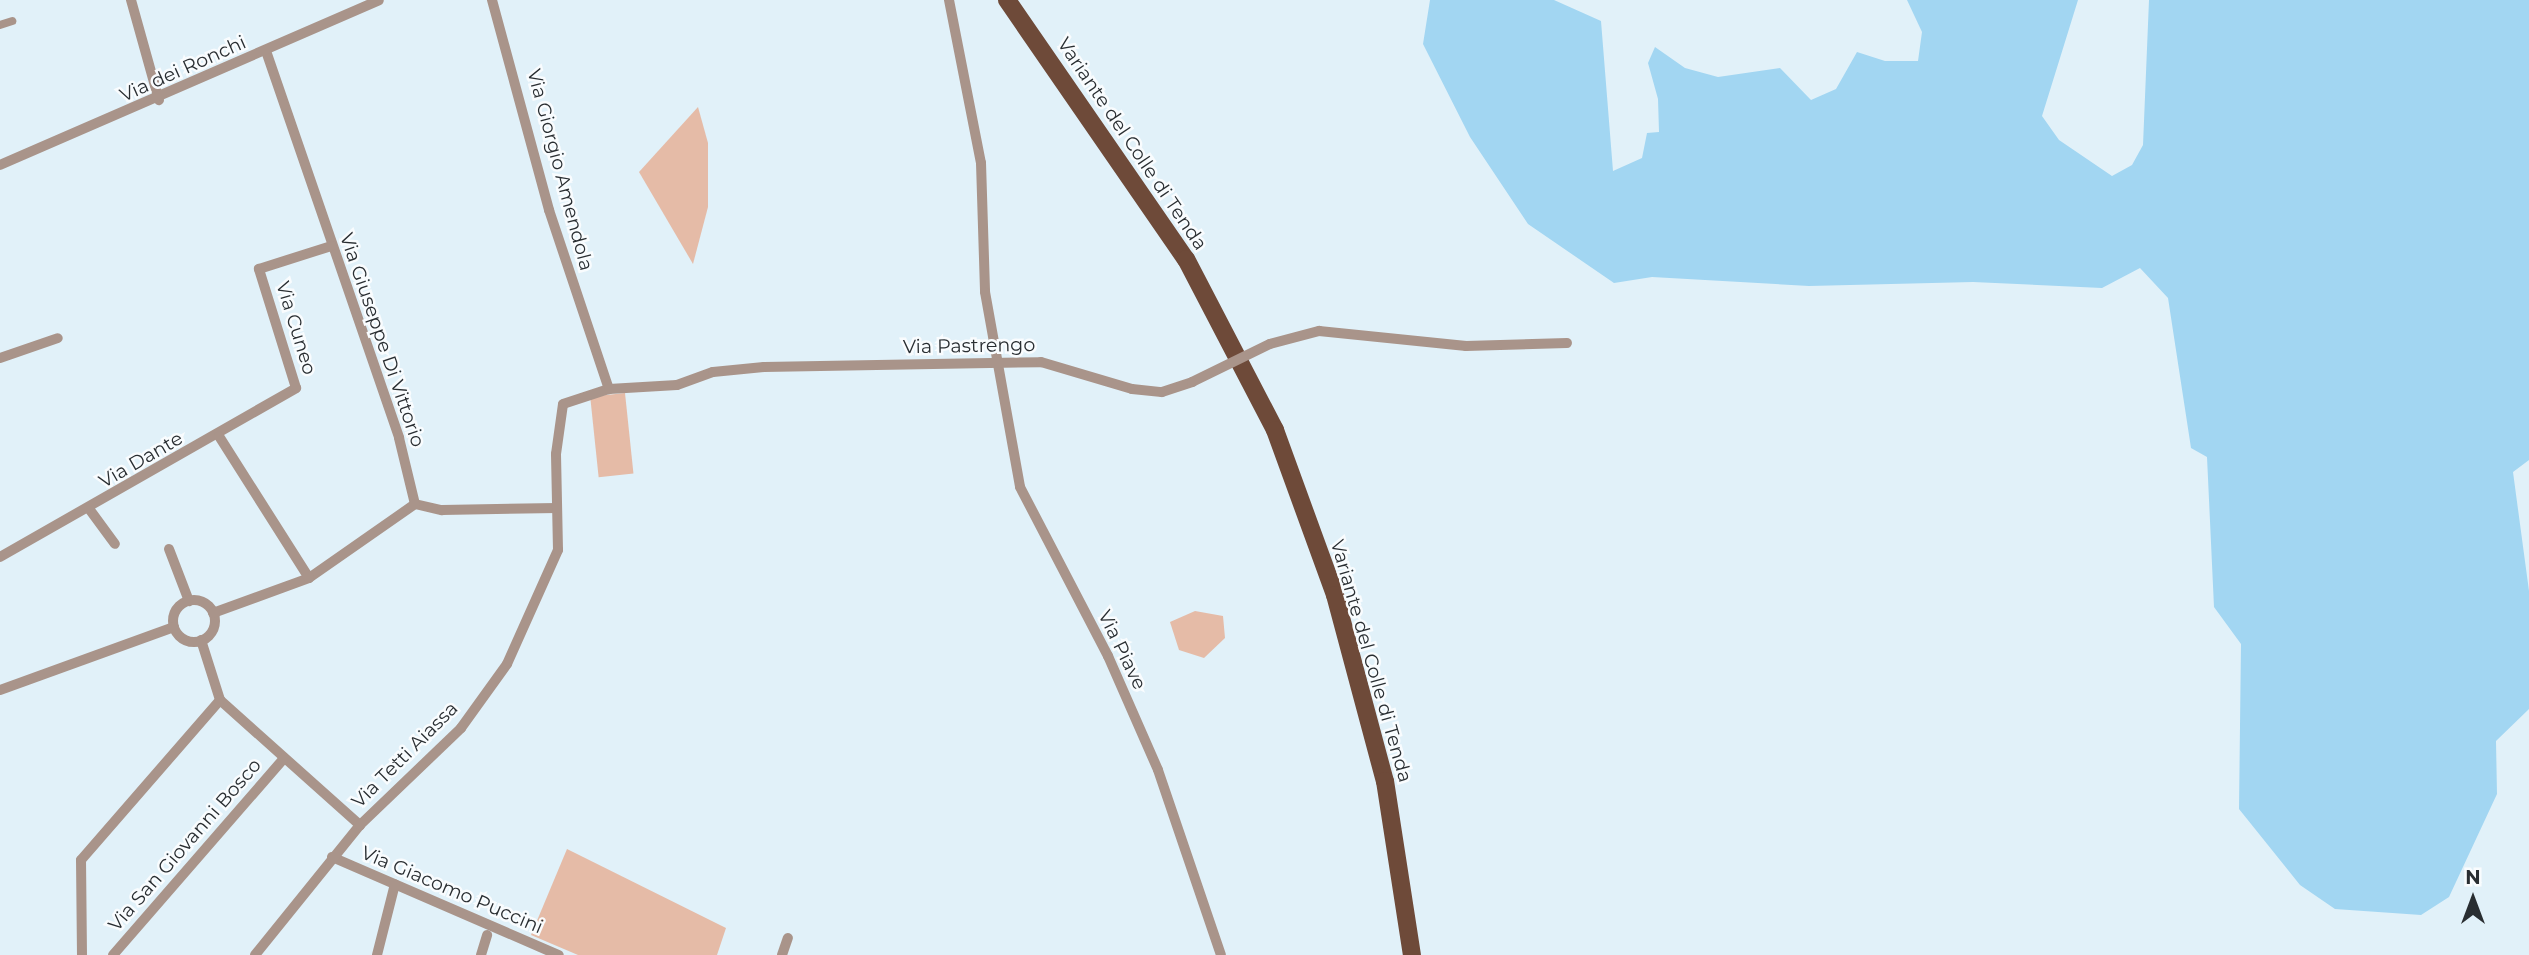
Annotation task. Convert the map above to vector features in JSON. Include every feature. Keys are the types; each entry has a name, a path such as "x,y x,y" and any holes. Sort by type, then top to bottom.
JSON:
{"main road":[{"name":"Variante del Colle di Tenda","path":"1007,0 1186,260 1275,430 1335,596 1385,781 1404,877 1412,955"}],"street":[{"path":"131,0 159,100"},
{"name":"Via dei Ronchi","path":"0,165 159,100 379,0"},
{"name":"Via Giorgio Amendola","path":"492,0 549,210 609,389"},
{"name":"Via Piave","path":"949,0 981,163 985,292 1020,487 1108,656 1158,770 1221,955"},
{"path":"0,24 12,22"},
{"name":"Via Giuseppe Di Vittorio","path":"265,51 405,458 415,504"},
{"name":"Via Cuneo","path":"296,388 260,269 331,246"},
{"name":"Via Pastrengo","path":"609,389 677,385 713,372 765,367 999,361 1061,364 1132,389 1162,392 1192,382 1270,344 1319,331 1466,346 1567,343"},
{"path":"0,358 58,338"},
{"name":"Via Dante","path":"0,557 90,510 296,388"},
{"name":"Via Tetti Aiassa","path":"255,955 360,825 461,728 507,664 558,550 559,409 609,389"},
{"path":"219,436 309,578"},
{"path":"213,612 309,578 415,504 442,510 557,508"},
{"path":"90,510 115,544"},
{"path":"169,549 189,601"},
{"path":"174,627 177,608 189,601 203,602 213,612"},
{"path":"174,627 188,641 201,640 211,632 213,612"},
{"path":"0,690 174,627"},
{"path":"201,640 220,700 360,825"},
{"path":"82,955 81,860 220,700"},
{"name":"Via San Giovanni Bosco","path":"113,955 284,758"},
{"name":"Via Giacomo Puccini","path":"332,857 559,955"},
{"path":"377,955 395,884"},
{"path":"481,955 486,935"},
{"path":"782,955 788,938"}],"shaded area":[{"path":"698,107 708,143 708,207 693,264 639,172"},
{"path":"625,393 633,474 599,477 590,397"},
{"path":"1195,611 1223,616 1225,638 1204,658 1179,650 1170,622"},
{"path":"567,849 726,928 717,955 578,955 531,935"}],"water":[{"path":"1430,0 1554,0 1601,21 1613,171 1642,158 1647,133 1659,132 1658,99 1648,63 1655,47 1685,68 1718,77 1780,68 1811,100 1836,89 1857,52 1885,61 1918,61 1922,32 1907,0 2078,0 2042,116 2059,140 2112,176 2132,165 2143,145 2149,0 2529,0 2529,460 2513,472 2529,591 2529,709 2496,741 2497,794 2449,897 2421,915 2335,909 2300,885 2239,809 2241,644 2214,607 2207,457 2191,448 2168,298 2140,268 2102,288 1973,282 1809,286 1652,277 1614,283 1528,224 1470,137 1423,44"}]}
